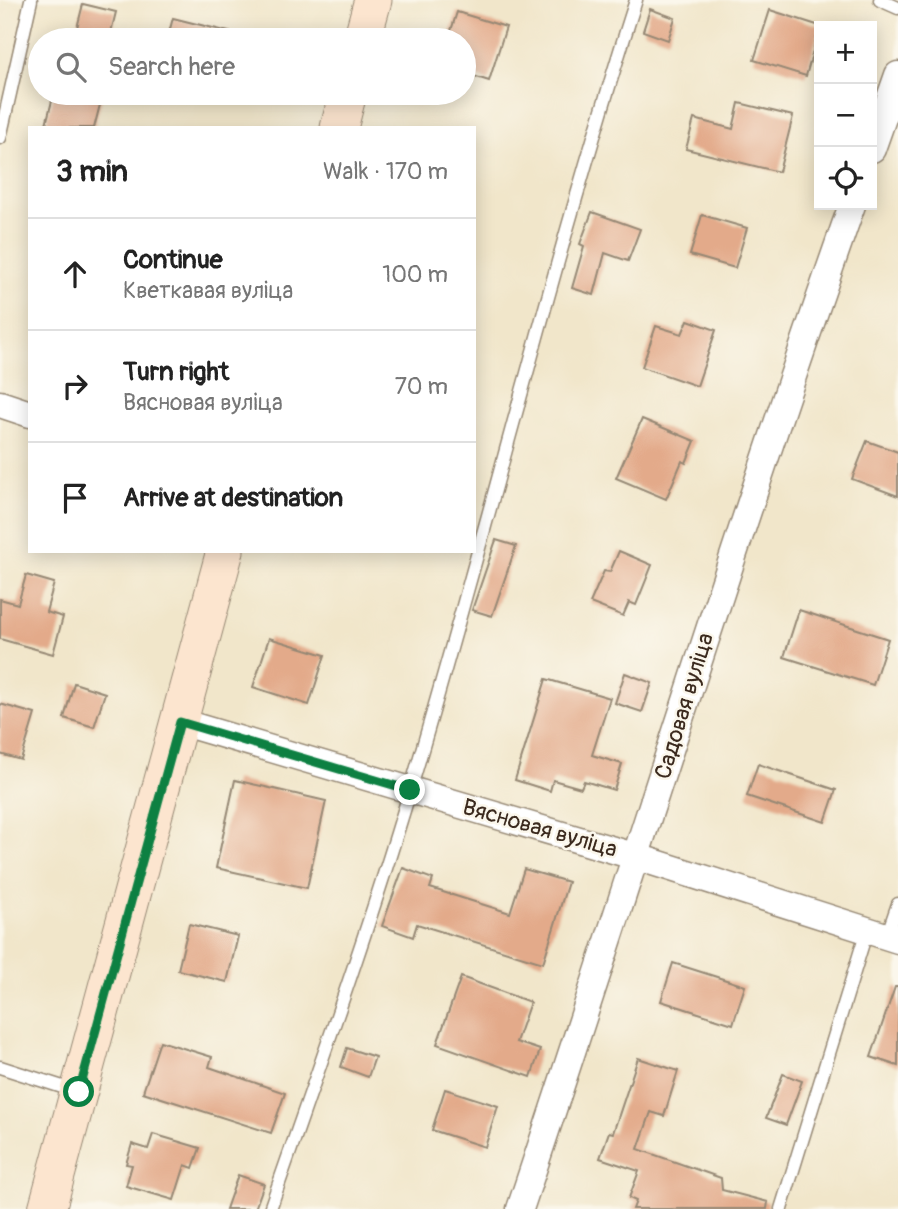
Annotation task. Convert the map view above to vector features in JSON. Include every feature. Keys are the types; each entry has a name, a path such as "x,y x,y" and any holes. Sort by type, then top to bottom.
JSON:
{"street":[{"path":"365,28 373,0"},
{"path":"873,147 898,75"},
{"path":"340,126 345,105"},
{"name":"Садовая вуліца","path":"520,1209 637,857 749,501 850,210"},
{"path":"0,404 28,413"},
{"path":"47,1209 224,553"},
{"name":"Вясновая вуліца","path":"180,722 637,857 884,935"}],"lane":[{"path":"0,138 31,0"},
{"path":"270,1209 369,924 410,790 595,128 636,0"},
{"path":"880,0 898,8"},
{"path":"781,1209 898,904"},
{"path":"0,1067 79,1092"}],"building":[{"path":"83,4 116,12 112,28 77,28"},
{"path":"650,9 675,18 668,40 643,31"},
{"path":"770,10 814,24 814,47 806,76 754,60"},
{"path":"457,12 506,27 489,81 476,77 476,28 452,28"},
{"path":"173,18 213,28 170,28"},
{"path":"739,103 793,116 779,172 686,149 694,119 733,129"},
{"path":"51,105 100,105 95,126 46,126"},
{"path":"592,212 640,229 628,261 605,253 594,295 572,288 584,246 580,244"},
{"path":"702,215 747,228 735,268 690,255"},
{"path":"688,320 716,330 697,386 642,367 656,326 682,334"},
{"path":"642,419 695,441 686,463 682,461 666,499 616,478"},
{"path":"867,441 898,452 898,496 852,479"},
{"path":"496,540 516,546 492,616 472,610"},
{"path":"619,551 652,565 636,605 629,602 623,616 590,603 604,571 610,572"},
{"path":"26,575 54,583 46,612 63,617 53,654 0,639 0,599 18,604"},
{"path":"799,610 888,639 873,685 784,657"},
{"path":"269,638 325,655 309,705 253,687"},
{"path":"625,673 652,683 642,712 615,703"},
{"path":"546,679 610,698 592,755 622,764 614,790 584,781 581,788 553,780 550,791 515,780"},
{"path":"74,683 105,693 94,727 64,718"},
{"path":"0,704 35,714 21,760 0,754"},
{"path":"758,764 836,790 825,822 747,796"},
{"path":"235,780 326,801 307,888 216,868"},
{"path":"403,868 433,879 430,888 510,913 524,869 568,882 543,963 417,924 413,937 382,926"},
{"path":"189,924 238,936 227,982 178,970"},
{"path":"673,963 745,986 733,1024 661,1001"},
{"path":"461,977 530,1002 516,1042 540,1050 531,1077 437,1044"},
{"path":"895,987 898,987 898,1066 871,1057"},
{"path":"160,1041 212,1057 209,1067 285,1093 271,1133 143,1092"},
{"path":"347,1048 375,1057 368,1077 341,1067"},
{"path":"638,1058 678,1071 664,1116 651,1112 638,1149 721,1178 722,1190 768,1202 767,1209 633,1209 636,1201 629,1198 639,1171 600,1158 609,1132 613,1133"},
{"path":"783,1074 802,1081 786,1125 766,1118"},
{"path":"445,1089 498,1106 485,1147 432,1130"},
{"path":"153,1134 200,1148 193,1168 185,1165 174,1200 126,1186 132,1165 126,1164 132,1144 148,1149"},
{"path":"238,1175 264,1184 255,1209 226,1209"}],"route":[{"path":"79,1092 180,722 410,790"}]}
